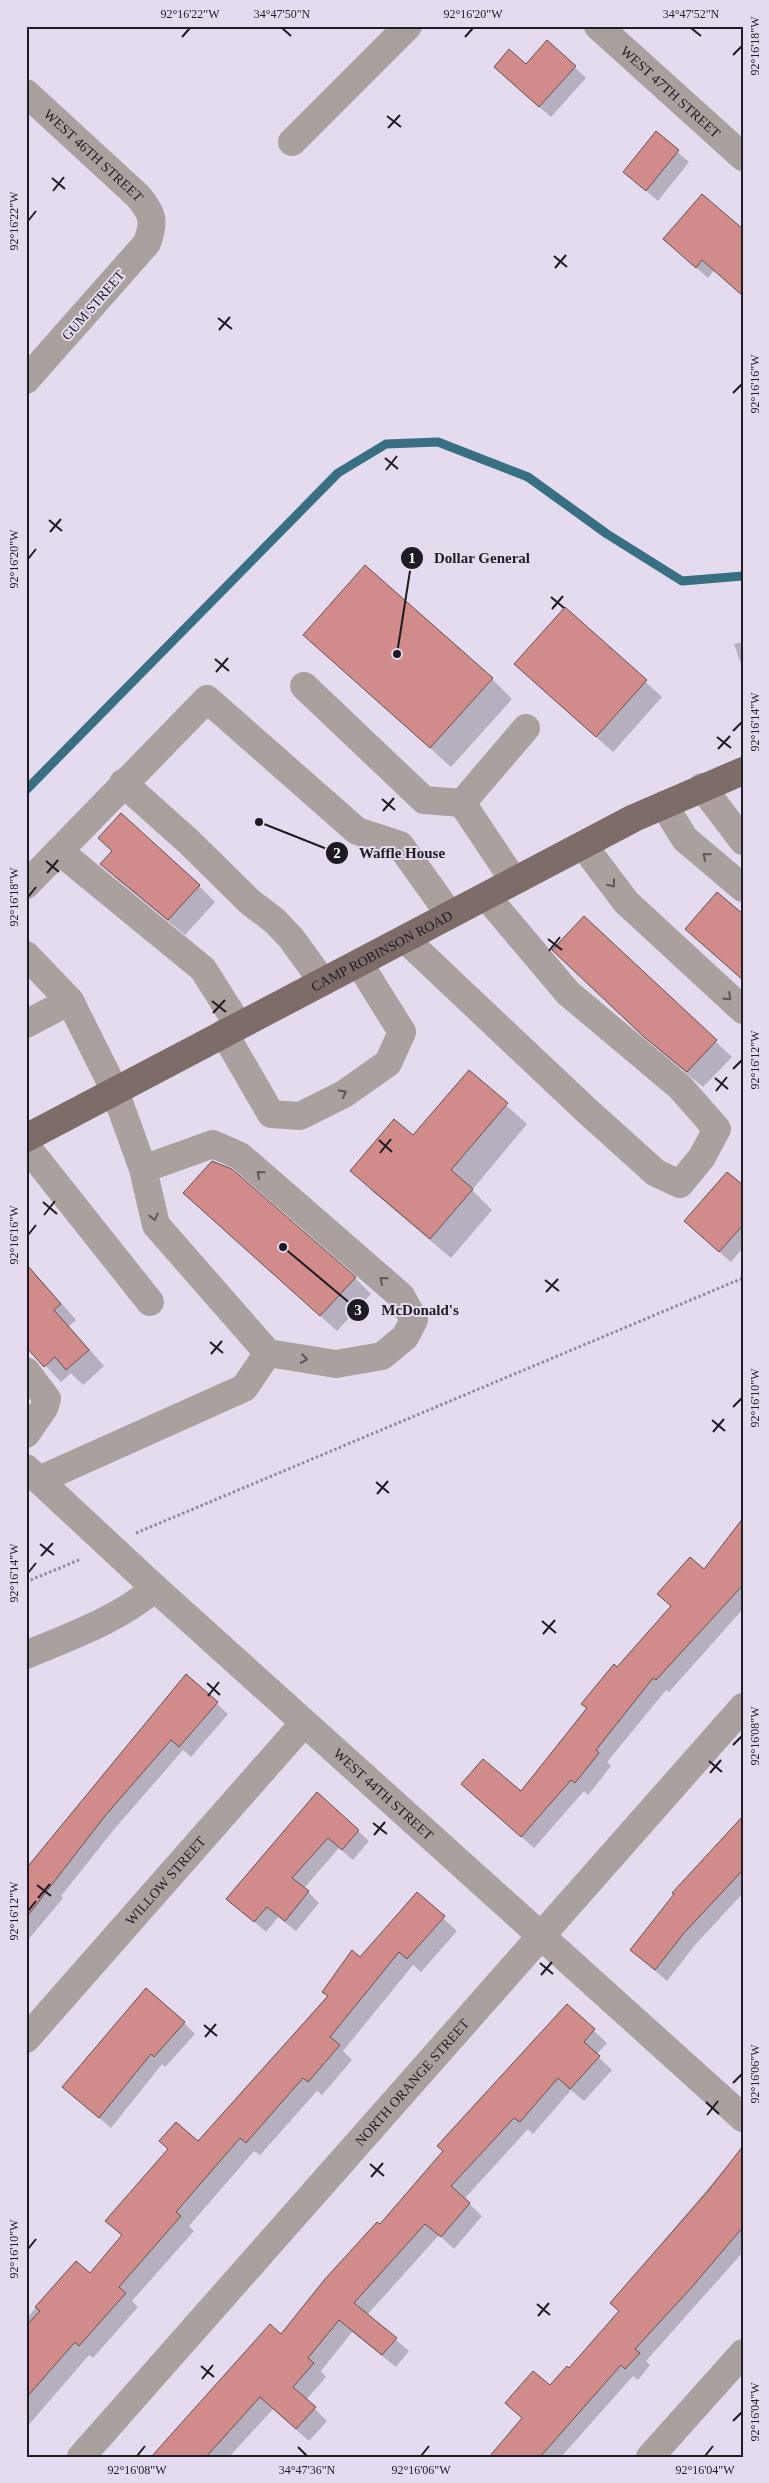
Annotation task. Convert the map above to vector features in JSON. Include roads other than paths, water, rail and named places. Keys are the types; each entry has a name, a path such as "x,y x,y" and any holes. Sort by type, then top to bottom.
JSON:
{"main road":[{"name":"CAMP ROBINSON ROAD","path":"26,1138 583,845 664,804 743,771"}],"street":[{"path":"292,142 408,26"},
{"name":"WEST 47TH STREET","path":"598,26 743,156"},
{"name":"WEST 46TH STREET","path":"26,93 138,196 148,208 153,225"},
{"name":"GUM STREET","path":"26,380 147,243 153,225"},
{"path":"304,686 424,800 462,803"},
{"path":"26,885 123,783 207,699 357,831 400,845 450,915"},
{"path":"462,803 526,728"},
{"path":"123,783 188,841 250,902 275,921 291,938 323,982"},
{"path":"702,787 743,841"},
{"path":"462,803 514,881"},
{"path":"664,804 685,839 743,888"},
{"path":"583,845 626,902 743,1010"},
{"path":"59,852 203,969 271,1114 300,1116 344,1094 388,1063 402,1032 359,963"},
{"path":"405,939 656,1172 680,1184 702,1157 717,1129 680,1087 568,993 486,896"},
{"path":"26,955 70,1001 115,1091 143,1169 156,1225 268,1353 336,1364 382,1356 405,1337 414,1320 400,1296 240,1156 213,1144 143,1169"},
{"path":"26,1024 70,1001"},
{"path":"26,1146 150,1302"},
{"path":"33,1474 244,1388 268,1353"},
{"path":"26,1371 47,1398 44,1408 26,1434"},
{"name":"WEST 44TH STREET","path":"33,1474 155,1588 743,2118"},
{"path":"26,1655 108,1620 140,1601 155,1588"},
{"name":"NORTH ORANGE STREET","path":"81,2457 743,1708"},
{"name":"WILLOW STREET","path":"26,2039 304,1723"},
{"path":"650,2457 743,2353"}],"waterway":[{"path":"26,790 338,473 386,444 438,442 528,477 607,534 682,581 743,576"}],"place":[{"name":"Dollar General","path":"397,654"},
{"name":"Waffle House","path":"259,822"},
{"name":"McDonald's","path":"283,1247"}]}
